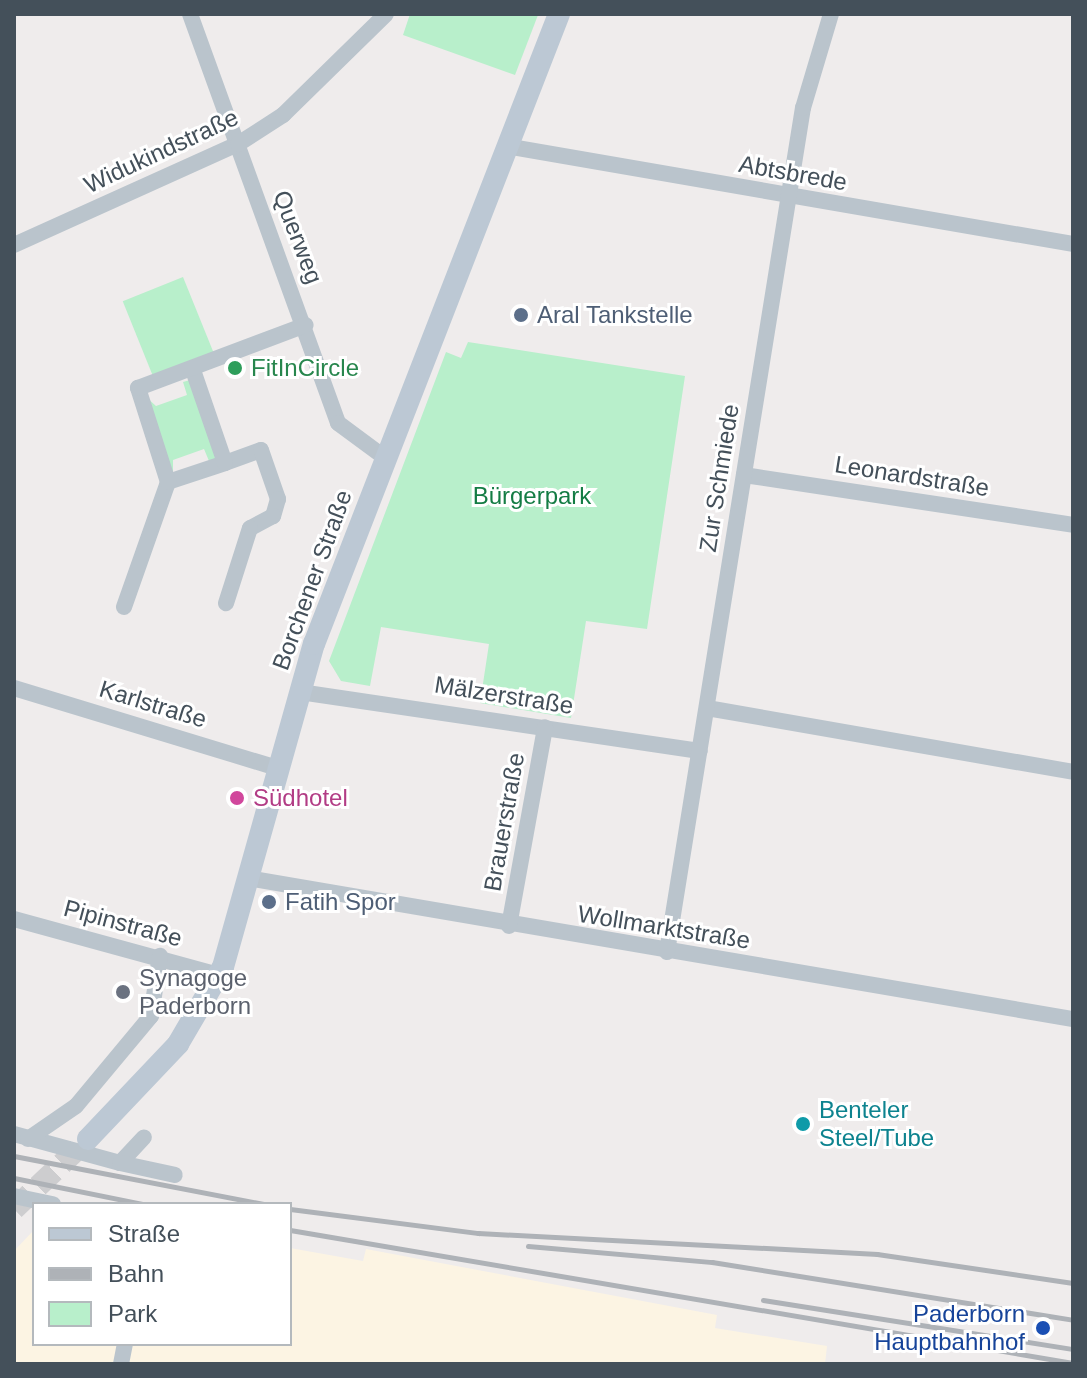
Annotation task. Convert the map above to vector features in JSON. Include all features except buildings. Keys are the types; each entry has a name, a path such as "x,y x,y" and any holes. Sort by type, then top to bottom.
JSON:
{"main road":[{"name":"Borchener Straße","path":"88,1139 178,1044 219,975 300,692 384,457 559,14"}],"street":[{"name":"Querweg","path":"190,14 348,437 384,457"},
{"name":"Widukindstraße","path":"14,245 238,144 283,115 386,14"},
{"name":"Zur Schmiede","path":"667,952 807,84 831,14"},
{"name":"Abtsbrede","path":"506,146 1073,244"},
{"path":"124,607 168,482 138,388 193,370 306,325"},
{"path":"193,370 225,463"},
{"path":"168,482 261,450 278,499 273,516 250,528 226,603"},
{"name":"Leonardstraße","path":"744,475 1073,525"},
{"name":"Karlstraße","path":"14,688 278,768"},
{"name":"Mälzerstraße","path":"300,692 700,751"},
{"path":"707,708 1073,772"},
{"name":"Brauerstraße","path":"509,926 545,727"},
{"name":"Wollmarktstraße","path":"248,878 509,926 1073,1019"},
{"name":"Pipinstraße","path":"14,919 160,956 219,975"},
{"path":"21,1136 76,1106 151,1016 160,956"},
{"path":"21,1136 175,1175"},
{"path":"120,1163 144,1137"},
{"path":"14,1196 43,1202"}],"shaded area":[{"path":"32,1232 32,1346 292,1346 292,1248 363,1261 366,1249 717,1315 715,1328 827,1346 825,1364 14,1364 14,1251"}],"green space":[{"path":"410,14 538,15 515,75 403,35"},
{"path":"183,277 213,352 153,376 123,301"},
{"name":"Bürgerpark","path":"468,342 685,376 647,629 586,621 571,718 480,703 489,644 381,627 370,686 341,681 329,661 446,352 461,358"},
{"path":"190,380 218,458 209,461 204,449 173,460 173,474 145,396 156,406 187,395 183,382"}],"tunnel":[{"path":"14,1209 88,1139"}],"railway":[{"path":"14,1156 253,1202"},
{"path":"14,1178 133,1202"},
{"path":"292,1209 478,1233 877,1254 1073,1283"},
{"path":"292,1230 1073,1363"},
{"path":"528,1246 712,1262 1073,1320"},
{"path":"763,1300 1073,1349"}],"place":[{"name":"Aral Tankstelle","path":"521,315"},
{"name":"FitInCircle","path":"235,368"},
{"name":"Südhotel","path":"237,798"},
{"name":"Fatih Spor","path":"269,902"},
{"name":"Synagoge Paderborn","path":"123,992"},
{"name":"Benteler Steel/Tube","path":"803,1124"},
{"name":"Paderborn Hauptbahnhof","path":"1043,1328"}]}
